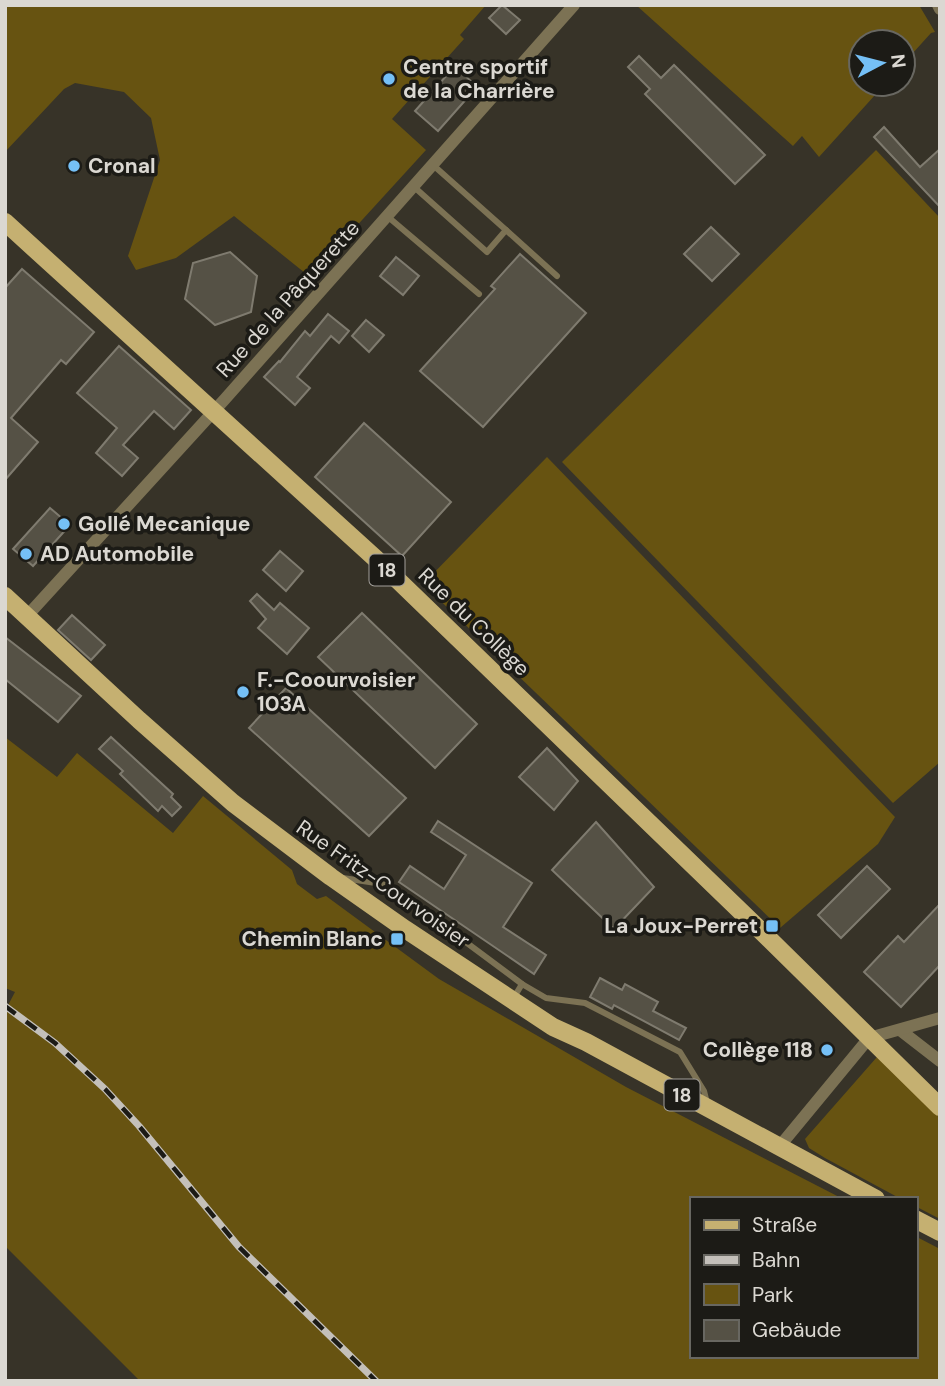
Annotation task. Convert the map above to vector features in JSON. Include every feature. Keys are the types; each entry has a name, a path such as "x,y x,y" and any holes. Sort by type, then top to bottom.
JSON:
{"main road":[{"name":"Rue du Collège","path":"5,222 386,568 869,1038"},
{"name":"Rue Fritz-Courvoisier","path":"6,598 233,803 331,877 422,941 517,992 553,1027 586,1042 779,1147"},
{"name":"18","path":"869,1038 940,1107"},
{"name":"18","path":"779,1147 872,1197"},
{"path":"917,1220 940,1232"}],"street":[{"name":"Rue de la Pâquerette","path":"27,616 214,411 574,5"},
{"path":"779,1147 869,1038 940,1018"},
{"path":"900,1030 940,1061"}],"lane":[{"path":"432,164 557,276"},
{"path":"414,186 487,251 506,230"},
{"path":"387,216 479,294"},
{"path":"331,877 389,885 517,992 585,1003 680,1052 704,1091 708,1109"}],"green space":[{"path":"5,5 486,5 460,35 464,39 392,119 426,150 310,277 234,216 176,258 136,270 128,256 160,160 151,118 124,92 75,83 64,89 5,152"},
{"path":"636,5 919,5 935,32 917,48 917,28 847,28 847,98 872,98 819,157 802,136 793,146"},
{"path":"876,150 940,218 940,762 893,803 562,462"},
{"path":"547,457 895,817 878,844 780,928 423,584"},
{"path":"5,737 57,777 77,753 173,833 203,796 292,870 297,884 317,899 326,896 439,979 626,1087 839,1197 690,1197 690,1358 917,1358 917,1237 940,1249 940,1381 140,1381 5,1246 5,1011 15,992 5,988"},
{"path":"877,1057 940,1118 940,1219 917,1207 917,1197 897,1197 809,1148 805,1139"}],"building":[{"path":"502,5 520,20 506,34 489,18"},
{"path":"639,56 661,78 674,65 765,155 735,184 645,94 650,89 628,67"},
{"path":"455,66 477,87 438,131 415,111"},
{"path":"884,127 920,167 940,149 940,207 874,137"},
{"path":"711,227 739,254 712,281 684,254"},
{"path":"230,252 257,276 251,312 215,325 185,299 193,263"},
{"path":"520,254 586,313 483,427 420,371 495,289 491,286"},
{"path":"396,257 419,276 403,295 380,276"},
{"path":"22,269 94,332 66,364 61,360 11,418 38,442 5,480 5,288"},
{"path":"328,314 349,331 339,343 331,336 297,377 310,388 295,405 264,377 305,331 310,336"},
{"path":"366,320 384,335 369,352 352,336"},
{"path":"119,346 191,410 174,429 154,411 123,445 138,458 122,476 96,453 117,428 77,393"},
{"path":"364,423 451,502 402,556 315,477"},
{"path":"50,508 70,525 33,566 13,549"},
{"path":"280,551 303,571 286,591 263,570"},
{"path":"257,594 274,610 280,603 309,628 287,654 258,628 266,619 250,601"},
{"path":"362,613 477,724 435,768 318,657"},
{"path":"72,615 105,645 91,660 58,630"},
{"path":"5,637 81,696 58,722 5,679"},
{"path":"286,688 406,798 369,836 249,728"},
{"path":"111,737 173,794 171,797 181,807 172,816 162,806 158,811 120,774 123,771 99,749"},
{"path":"547,748 578,781 554,810 519,777"},
{"path":"438,821 532,883 503,927 546,955 534,974 399,882 410,866 444,889 466,855 431,832"},
{"path":"596,822 654,887 614,929 552,870"},
{"path":"867,866 890,889 841,938 818,915"},
{"path":"940,904 940,965 901,1007 864,972 898,936 904,942"},
{"path":"600,978 622,990 625,984 658,1002 653,1011 686,1028 679,1040 614,1005 612,1009 590,997"}],"railway":[{"path":"5,1006 55,1043 105,1089 239,1247 376,1381"}],"place":[{"name":"Centre sportif de la Charrière","path":"389,79"},
{"name":"Cronal","path":"74,166"},
{"name":"Gollé Mecanique","path":"64,524"},
{"name":"AD Automobile","path":"26,554"},
{"name":"F.-Coourvoisier 103A","path":"243,692"},
{"name":"La Joux-Perret","path":"772,926"},
{"name":"Chemin Blanc","path":"397,939"},
{"name":"Collège 118","path":"827,1050"}]}
